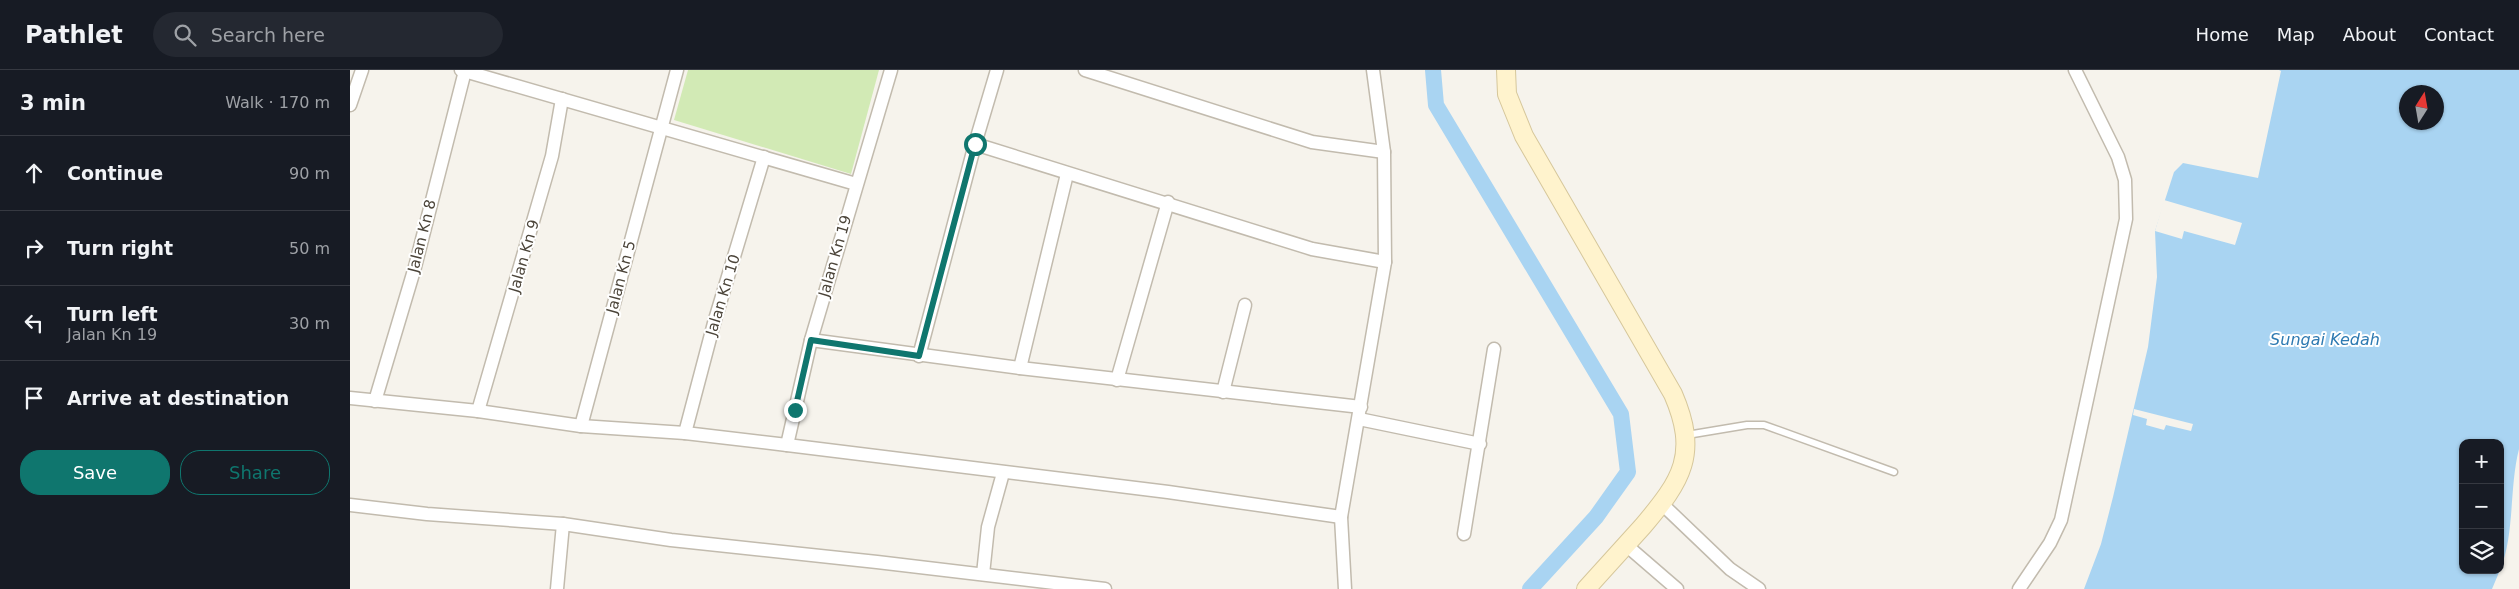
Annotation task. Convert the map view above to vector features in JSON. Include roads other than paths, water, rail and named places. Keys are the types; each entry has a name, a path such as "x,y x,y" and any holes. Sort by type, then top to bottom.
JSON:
{"main road":[{"path":"1506,70 1507,94 1524,136 1673,394 1683,416 1686,435 1684,462 1675,485 1662,504 1586,589"}],"street":[{"path":"350,105 362,70"},
{"name":"Jalan Kn 5","path":"581,426 660,127 677,70"},
{"name":"Jalan Kn 19","path":"787,445 811,340 891,70"},
{"path":"919,356 975,144 997,70"},
{"path":"1085,70 1312,142 1384,152"},
{"path":"1345,589 1341,518 1385,262 1384,152 1373,70"},
{"path":"2020,589 2050,543 2061,520 2126,219 2125,180 2118,157 2075,70"},
{"path":"464,71 856,184"},
{"name":"Jalan Kn 8","path":"375,401 415,267 464,71"},
{"name":"Jalan Kn 9","path":"478,411 550,164 562,99"},
{"path":"975,144 1067,174 1168,202 1312,249 1385,262"},
{"name":"Jalan Kn 10","path":"685,433 712,331 764,157"},
{"path":"1020,368 1067,174"},
{"path":"1117,380 1168,202"},
{"path":"1223,392 1245,305"},
{"path":"811,340 919,356 1223,392 1360,413 1480,444"},
{"path":"1464,534 1494,349"},
{"path":"350,398 478,411 581,426 685,433 787,445 1168,492 1341,518"},
{"path":"983,574 988,527 1003,473"},
{"path":"1662,504 1730,569 1760,589"},
{"path":"350,505 428,514 562,524 671,540 1105,589"},
{"path":"557,589 562,524"},
{"path":"1626,545 1677,589"}],"lane":[{"path":"1686,435 1747,425 1764,426 1894,472"}],"water":[{"name":"Sungai Kedah","path":"2279,70 2519,70 2519,449 2508,541 2504,559 2504,439 2459,439 2459,574 2498,574 2492,589 2084,589 2101,544 2148,347 2157,277 2155,231 2174,172 2183,163 2258,178 2281,71"}],"waterway":[{"path":"1433,70 1436,105 1621,414 1628,472 1596,517 1530,589"}]}
